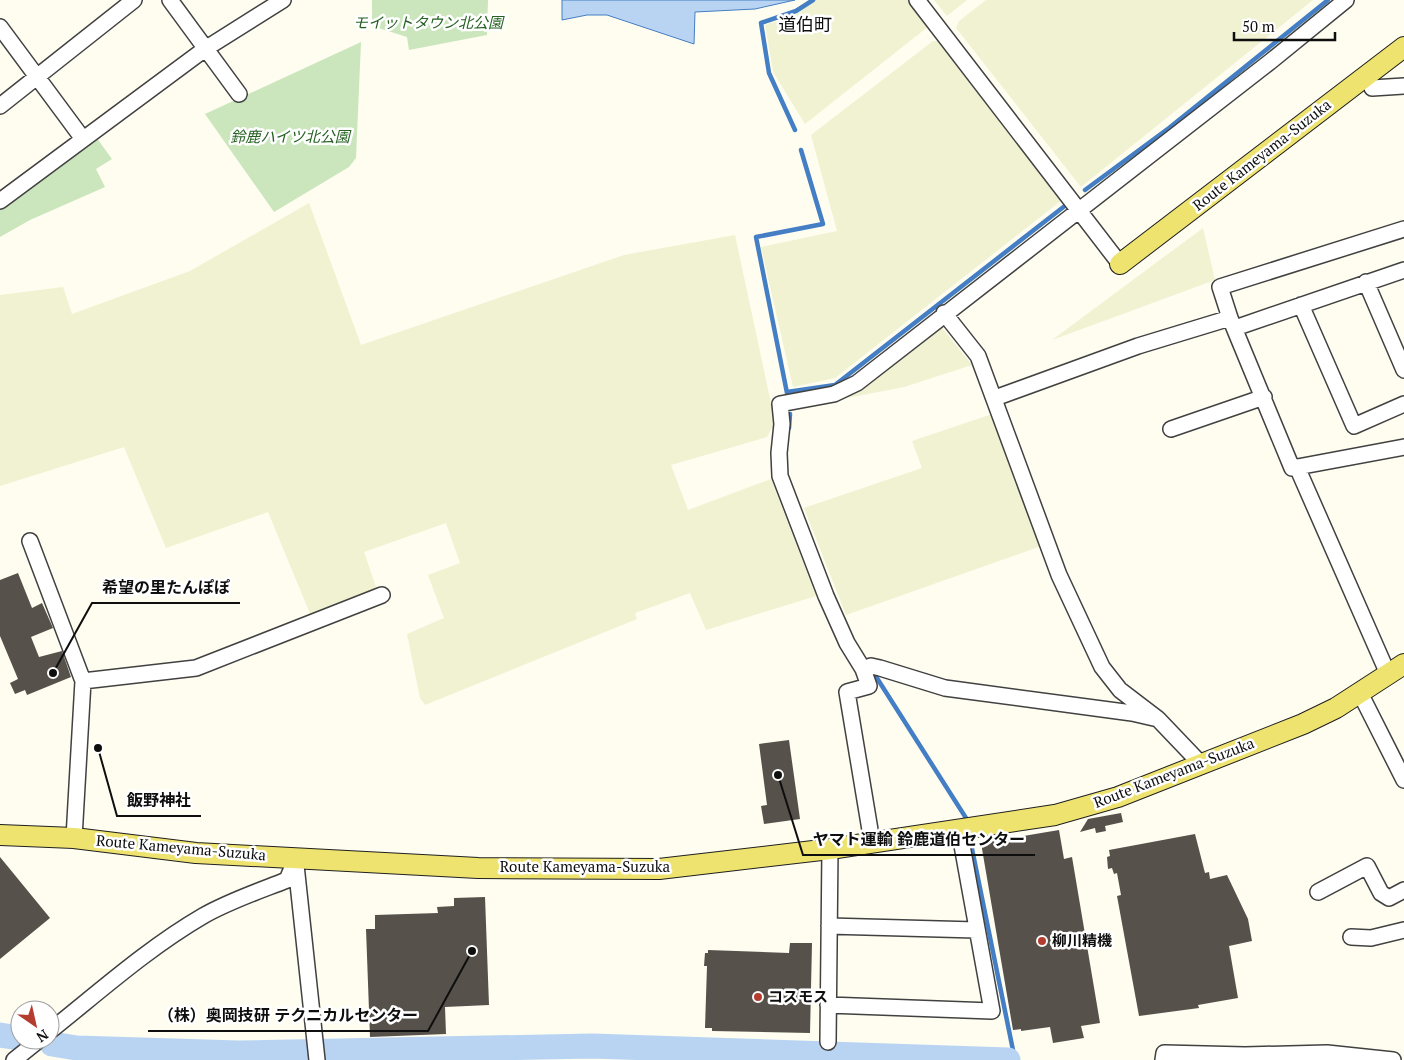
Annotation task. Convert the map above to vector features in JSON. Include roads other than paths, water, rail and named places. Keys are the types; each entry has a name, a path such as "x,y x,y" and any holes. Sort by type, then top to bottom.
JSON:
{"main road":[{"name":"Route Kameyama-Suzuka","path":"1120,264 1404,47"},
{"name":"Route Kameyama-Suzuka","path":"0,835 74,838 196,853 478,868 659,869 830,849 1055,815 1118,797 1200,763 1303,724 1336,708 1396,669"}],"street":[{"path":"0,106 134,0"},
{"path":"170,0 240,94"},
{"path":"0,201 205,49 283,0"},
{"path":"917,0 1120,264"},
{"path":"872,842 847,692 869,686 863,669 847,643 826,596 780,476 779,453 782,424 780,404 845,390 1271,62 1346,0"},
{"path":"0,27 83,139"},
{"path":"1372,88 1404,86"},
{"path":"1404,229 1220,287 1232,323 1292,468 1404,447"},
{"path":"995,398 1138,346 1301,305 1404,270"},
{"path":"1366,282 1404,370"},
{"path":"1301,305 1354,426 1404,404"},
{"path":"944,313 978,356 1059,575 1102,667 1120,690 1158,719 1200,763"},
{"path":"1171,429 1264,397"},
{"path":"1297,467 1396,669"},
{"path":"30,541 83,681 74,838"},
{"path":"83,681 196,668 382,595"},
{"path":"863,669 871,666 880,668 945,688 1132,713 1158,719"},
{"path":"1360,692 1404,780"},
{"path":"828,1005 992,1011 958,829"},
{"path":"828,1042 830,849"},
{"path":"60,1023 167,940 203,916 226,904 287,880 296,858"},
{"path":"296,858 316,1055"},
{"path":"1318,892 1367,866 1381,893 1389,898 1404,890"},
{"path":"829,926 976,930"},
{"path":"1351,937 1370,938 1404,930"},
{"path":"14,1060 26,1050"},
{"path":"1163,1058 1164,1053 1245,1055 1307,1053 1393,1060"}],"water":[{"path":"562,0 795,0 755,9 695,12 694,44 607,15 587,15 562,20"}],"waterway":[{"path":"795,130 769,73 761,23 796,11 813,0"},
{"path":"1085,190 1169,128 1328,0"},
{"path":"787,393 756,237 823,224 801,150"},
{"path":"787,392 835,385 1066,205"},
{"path":"789,428 790,414"},
{"path":"875,675 966,818"},
{"path":"970,839 1015,1060"},
{"path":"0,1035 10,1036"},
{"path":"0,1044 10,1042"},
{"path":"60,1045 77,1048 238,1053 592,1046 1008,1060"}],"place":[{"name":"希望の里たんぽぽ","path":"53,673"},
{"name":"飯野神社","path":"98,748"},
{"name":"ヤマト運輸 鈴鹿道伯センター","path":"778,775"},
{"name":"柳川精機","path":"1042,941"},
{"name":"（株）奥岡技研 テクニカルセンター","path":"472,951"},
{"name":"コスモス","path":"758,997"}],"district":[{"name":"道伯町","path":"805,25"}],"park label":[{"name":"モイットタウン北公園","path":"428,23"},
{"name":"鈴鹿ハイツ北公園","path":"290,137"}]}
